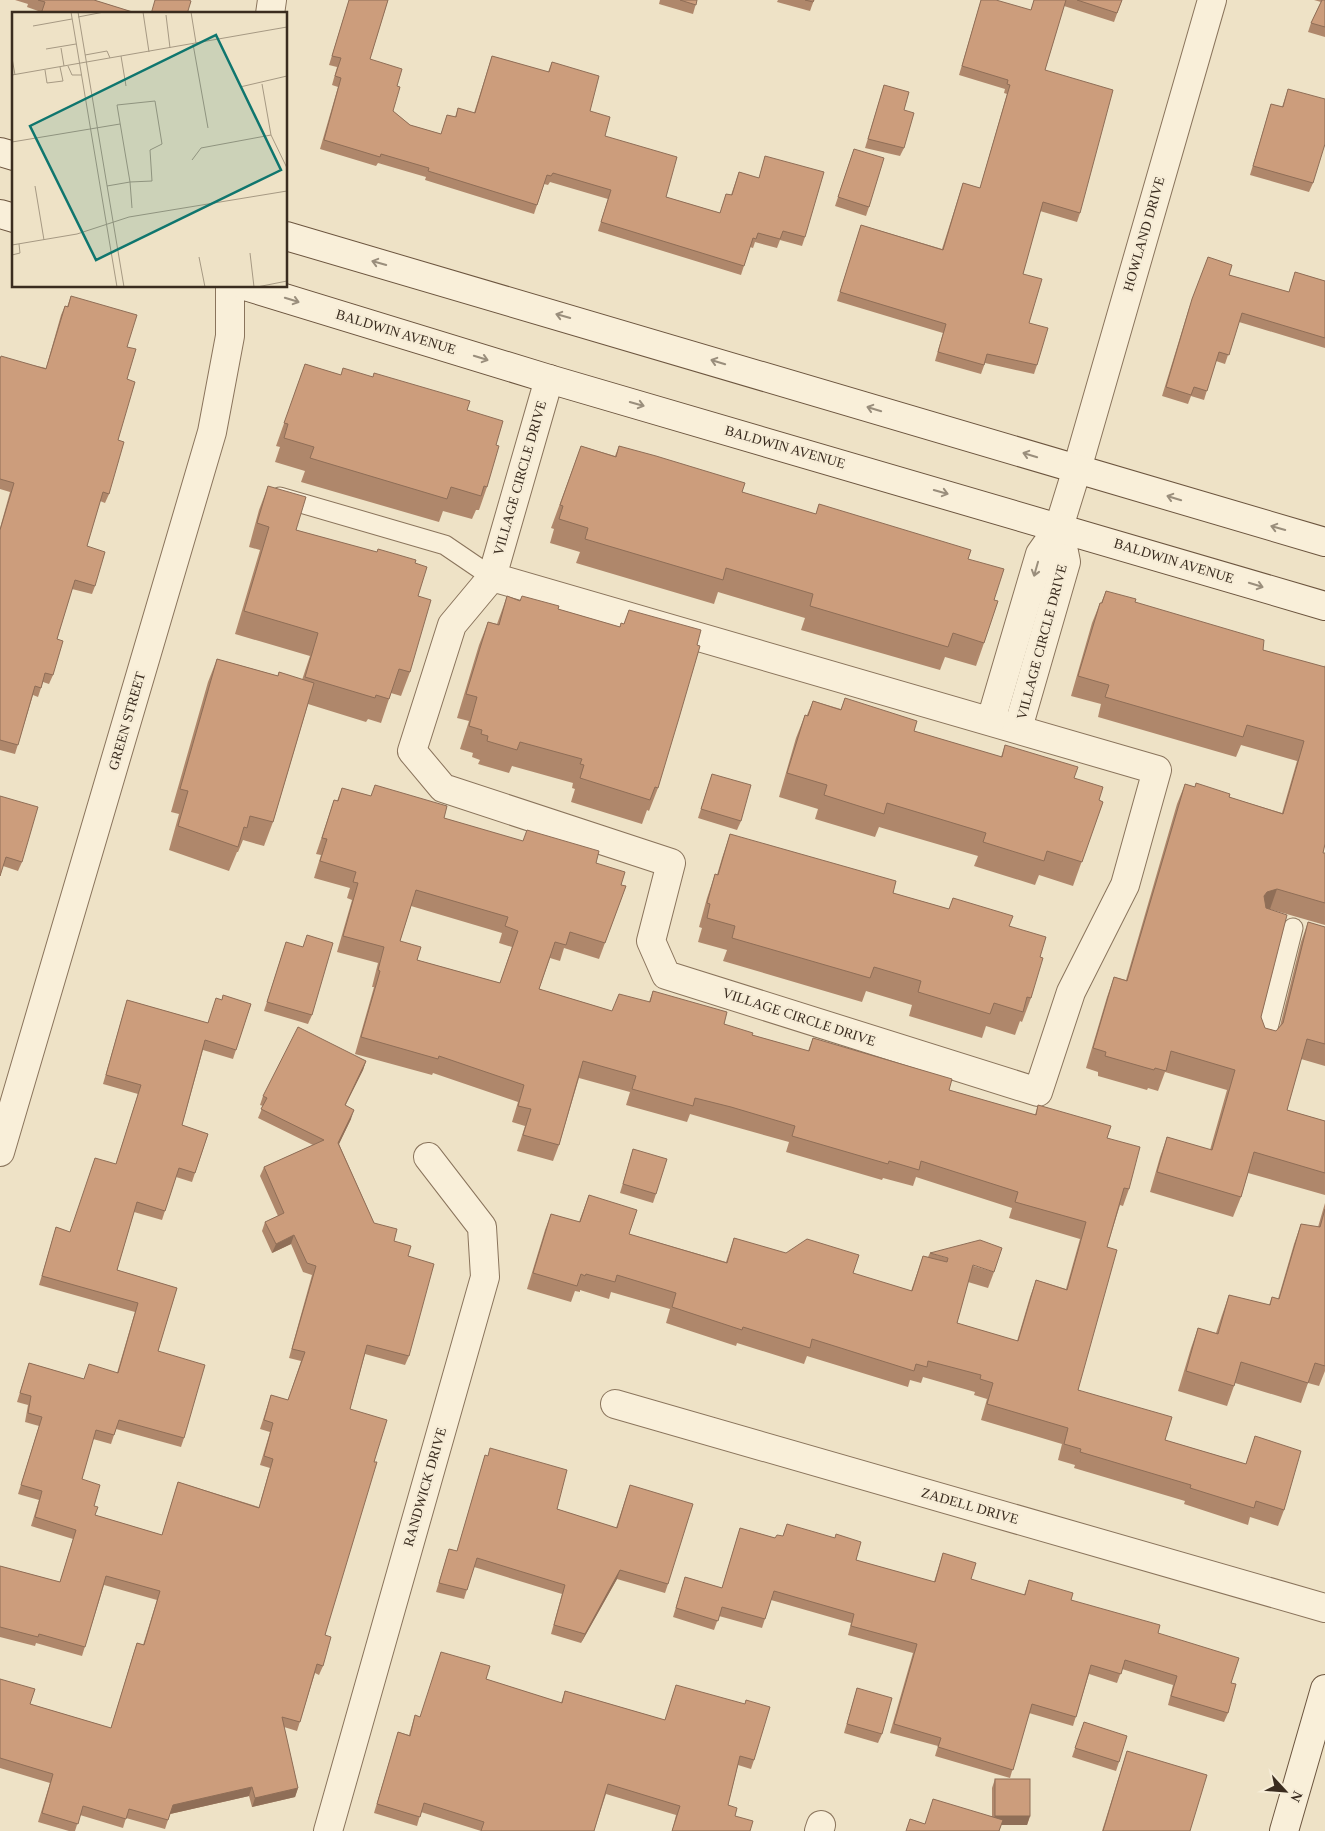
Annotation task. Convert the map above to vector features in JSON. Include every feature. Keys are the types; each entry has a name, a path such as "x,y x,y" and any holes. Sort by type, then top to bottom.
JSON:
{"street":[{"name":"HOWLAND DRIVE","path":"1077,469 1212,0"},
{"path":"288,237 1325,542"},
{"name":"GREEN STREET","path":"0,1152 212,432 230,336 230,288"},
{"name":"BALDWIN AVENUE","path":"252,288 549,379 1059,526 1325,606"},
{"name":"VILLAGE CIRCLE DRIVE","path":"492,577 991,720 1157,770 1125,885 1071,992 1038,1092 666,975 651,941 671,863 443,788 412,751 452,625 492,577 549,379"},
{"name":"VILLAGE CIRCLE DRIVE","path":"991,720 1040,554 1059,526 1077,469"},
{"name":"VILLAGE CIRCLE DRIVE","path":"1018,728 1066,562 1059,526"},
{"name":"RANDWICK DRIVE","path":"328,1831 485,1277 482,1227 428,1157"},
{"name":"ZADELL DRIVE","path":"615,1404 1325,1608"},
{"path":"1284,1831 1325,1689"}],"lane":[{"path":"273,495 445,545 492,577"},
{"path":"1265,1040 1293,928"}],"building":[{"path":"38,0 94,0 133,12 42,12 45,2"},
{"path":"155,0 191,1 188,12 152,12"},
{"path":"349,0 388,0 370,59 402,69 397,86 400,87 393,111 410,125 441,134 447,115 456,117 458,108 475,113 492,56 549,72 552,62 599,76 590,111 610,117 605,136 677,157 666,197 720,213 726,194 732,195 739,172 759,178 765,156 824,172 805,237 783,231 780,239 758,233 756,239 753,238 744,266 601,222 611,190 553,173 551,176 547,175 537,205 428,171 429,168 381,154 380,157 324,140 341,78 335,76 341,58 332,56"},
{"path":"680,0 697,0 696,5"},
{"path":"981,0 996,0 1031,10 1034,0 1066,0 1045,70 1113,90 1080,213 1043,202 1023,274 1042,279 1029,323 1048,328 1037,365 987,354 984,365 938,352 946,324 840,292 861,225 943,250 963,183 980,188 1010,85 1007,84 1008,80 962,66"},
{"path":"1077,0 1122,0 1117,13"},
{"path":"1322,0 1325,0 1325,27 1311,23"},
{"path":"884,85 909,92 904,110 914,113 904,148 868,139"},
{"path":"1288,89 1325,99 1325,144 1313,183 1253,166 1271,104 1283,107"},
{"path":"854,149 884,158 869,207 838,197"},
{"path":"1208,257 1232,265 1229,275 1289,292 1295,272 1325,281 1325,338 1242,313 1229,355 1219,352 1207,391 1194,387 1191,395 1166,387 1192,299"},
{"path":"71,296 137,315 127,347 136,349 127,379 135,382 118,440 124,442 109,494 103,492 87,546 105,552 95,586 75,580 57,639 63,641 53,675 45,673 41,688 35,686 18,745 0,740 0,530 14,483 0,479 0,359 1,356 46,369 65,306 68,307"},
{"path":"305,364 341,375 343,368 373,377 374,373 470,401 467,410 503,421 496,445 499,446 487,487 484,486 481,496 451,487 447,499 310,458 314,447 284,438 288,424 284,423"},
{"path":"581,446 616,457 619,446 745,483 742,492 816,514 819,504 971,550 968,559 1004,569 994,600 998,601 984,643 953,633 948,647 810,606 813,594 726,568 723,580 585,539 588,528 559,519 563,506 560,505"},
{"path":"268,486 306,497 296,530 377,552 378,549 416,560 415,563 427,567 418,596 431,600 410,672 399,669 389,699 376,695 375,698 305,677 318,633 244,611 269,527 257,523"},
{"path":"1106,591 1136,599 1135,602 1264,640 1263,650 1325,667 1325,844 1323,853 1325,853 1325,903 1277,889 1267,892 1264,896 1266,908 1287,915 1261,1017 1265,1028 1276,1031 1283,1023 1308,922 1325,927 1325,1044 1307,1039 1287,1110 1325,1121 1325,1173 1254,1152 1241,1197 1157,1172 1167,1137 1212,1150 1235,1070 1171,1051 1166,1071 1155,1068 1154,1070 1105,1056 1106,1052 1093,1048 1114,977 1127,981 1185,784 1195,787 1196,783 1230,794 1229,797 1283,814 1304,741 1247,725 1243,737 1105,697 1109,685 1078,676 1100,603 1102,603"},
{"path":"507,596 520,601 522,596 559,606 558,609 620,627 621,623 624,624 629,610 701,630 697,645 700,646 658,788 655,787 650,800 580,778 584,765 580,764 582,759 520,742 517,750 487,741 488,736 481,734 482,730 469,726 477,697 466,694 488,622 499,625"},
{"path":"217,659 278,676 279,672 314,683 273,822 250,816 247,828 244,827 238,847 178,826 188,791 180,789"},
{"path":"845,698 917,721 914,731 1002,757 1005,745 1078,767 1074,778 1103,787 1099,800 1103,802 1082,862 1047,851 1044,861 983,842 986,833 887,803 884,814 824,795 827,785 787,773 805,715 808,716 813,701 841,710"},
{"path":"712,774 751,785 741,821 701,809"},
{"path":"375,785 447,806 444,818 523,841 527,830 599,851 596,863 625,872 621,885 626,886 605,943 570,932 566,945 555,942 539,989 612,1011 619,994 650,1002 653,991 727,1012 724,1024 753,1033 752,1035 809,1051 813,1038 952,1079 949,1090 1036,1115 1038,1105 1111,1126 1107,1138 1140,1147 1129,1189 1124,1188 1107,1247 1117,1250 1078,1390 1172,1417 1165,1440 1246,1464 1255,1436 1301,1451 1284,1510 1256,1501 1254,1508 1190,1488 1191,1485 1080,1452 1081,1449 1064,1444 1068,1428 987,1404 993,1383 980,1379 981,1375 928,1361 927,1367 916,1364 914,1371 812,1339 810,1348 743,1327 742,1330 672,1307 676,1293 617,1275 615,1282 581,1274 577,1286 533,1273 551,1214 580,1222 589,1195 637,1210 629,1234 727,1263 734,1238 786,1253 807,1239 859,1255 853,1273 912,1291 923,1256 947,1262 948,1258 930,1253 980,1240 1002,1248 994,1272 973,1265 957,1323 1018,1341 1036,1280 1067,1290 1086,1222 1015,1202 1018,1192 921,1161 919,1170 889,1161 888,1164 792,1136 795,1126 731,1107 695,1098 693,1106 632,1089 636,1076 583,1061 559,1145 523,1135 531,1109 518,1106 524,1085 439,1056 438,1059 361,1037 380,971 378,970 384,947 343,936 358,883 353,882 356,872 320,861 327,839 322,838 334,800 338,801 342,788 371,796","holes":["416,890 508,917 505,926 518,931 500,983 417,960 421,947 400,941"]},
{"path":"0,796 38,807 22,862 6,857 0,876"},
{"path":"730,834 896,881 893,893 949,909 953,898 1013,916 1009,926 1046,937 1040,957 1043,958 1031,998 1027,997 1023,1012 994,1003 990,1014 918,992 921,981 874,967 870,978 732,938 735,926 707,918 710,904 707,903 715,874 718,875"},
{"path":"307,935 333,943 312,1015 267,1002 286,942 303,947"},
{"path":"223,995 251,1004 236,1050 205,1040 182,1125 208,1134 195,1173 179,1168 165,1211 137,1202 117,1270 177,1288 158,1351 205,1365 184,1438 119,1420 114,1435 96,1430 82,1479 100,1485 94,1506 98,1507 95,1515 162,1535 178,1482 259,1508 273,1459 264,1456 273,1423 264,1420 271,1395 288,1400 305,1352 292,1349 316,1266 307,1263 294,1235 276,1244 265,1222 284,1213 264,1167 324,1140 261,1109 267,1098 263,1096 298,1027 366,1061 345,1105 354,1110 338,1143 374,1223 397,1229 394,1241 411,1246 408,1256 434,1264 409,1356 367,1345 350,1409 387,1420 374,1462 377,1462 325,1635 331,1637 323,1666 317,1664 300,1722 282,1717 298,1788 255,1798 252,1787 173,1805 168,1820 129,1809 126,1819 83,1806 78,1824 42,1813 53,1774 0,1758 0,1679 35,1689 30,1704 111,1728 137,1643 144,1645 160,1591 106,1576 85,1647 39,1634 38,1637 0,1627 0,1566 60,1582 76,1530 35,1517 42,1491 21,1485 42,1417 28,1413 31,1396 20,1393 29,1363 84,1379 89,1364 118,1373 138,1303 42,1276 56,1227 70,1232 95,1158 116,1164 141,1085 106,1075 127,1000 208,1023 216,998 222,1000"},
{"path":"633,1149 667,1159 656,1194 623,1184"},
{"path":"1325,1209 1325,1366 1315,1363 1308,1383 1241,1362 1234,1386 1186,1371 1198,1328 1218,1334 1229,1295 1270,1305 1272,1297 1279,1299 1301,1224 1320,1227"},
{"path":"490,1448 567,1470 557,1509 617,1528 630,1485 693,1504 668,1584 620,1570 585,1634 554,1625 565,1585 477,1558 467,1590 439,1583 449,1549 457,1551 485,1455 488,1456"},
{"path":"787,1524 835,1538 836,1534 861,1542 856,1560 935,1582 943,1553 976,1563 971,1579 1025,1595 1029,1580 1073,1593 1071,1600 1160,1625 1158,1633 1239,1658 1231,1683 1236,1684 1228,1713 1171,1696 1177,1676 1125,1660 1121,1674 1091,1665 1076,1717 1032,1704 1013,1770 938,1747 941,1738 894,1724 917,1644 851,1626 854,1614 774,1591 765,1619 722,1607 718,1621 676,1608 685,1577 722,1588 740,1528 775,1538 777,1535 783,1536"},
{"path":"441,1652 490,1666 486,1679 562,1703 565,1691 665,1720 676,1685 745,1704 746,1700 770,1707 754,1760 740,1756 728,1805 737,1808 735,1816 753,1821 750,1831 672,1831 680,1806 608,1784 594,1831 481,1831 484,1822 424,1803 420,1817 377,1804 398,1732 410,1736 415,1715 420,1717"},
{"path":"857,1688 892,1698 882,1734 847,1724"},
{"path":"1084,1722 1127,1736 1119,1762 1075,1748"},
{"path":"1127,1751 1207,1775 1190,1831 1103,1831"},
{"path":"995,1779 1030,1779 1030,1816 995,1816"},
{"path":"933,1799 1003,1820 999,1831 906,1831 910,1819 925,1824"}]}
